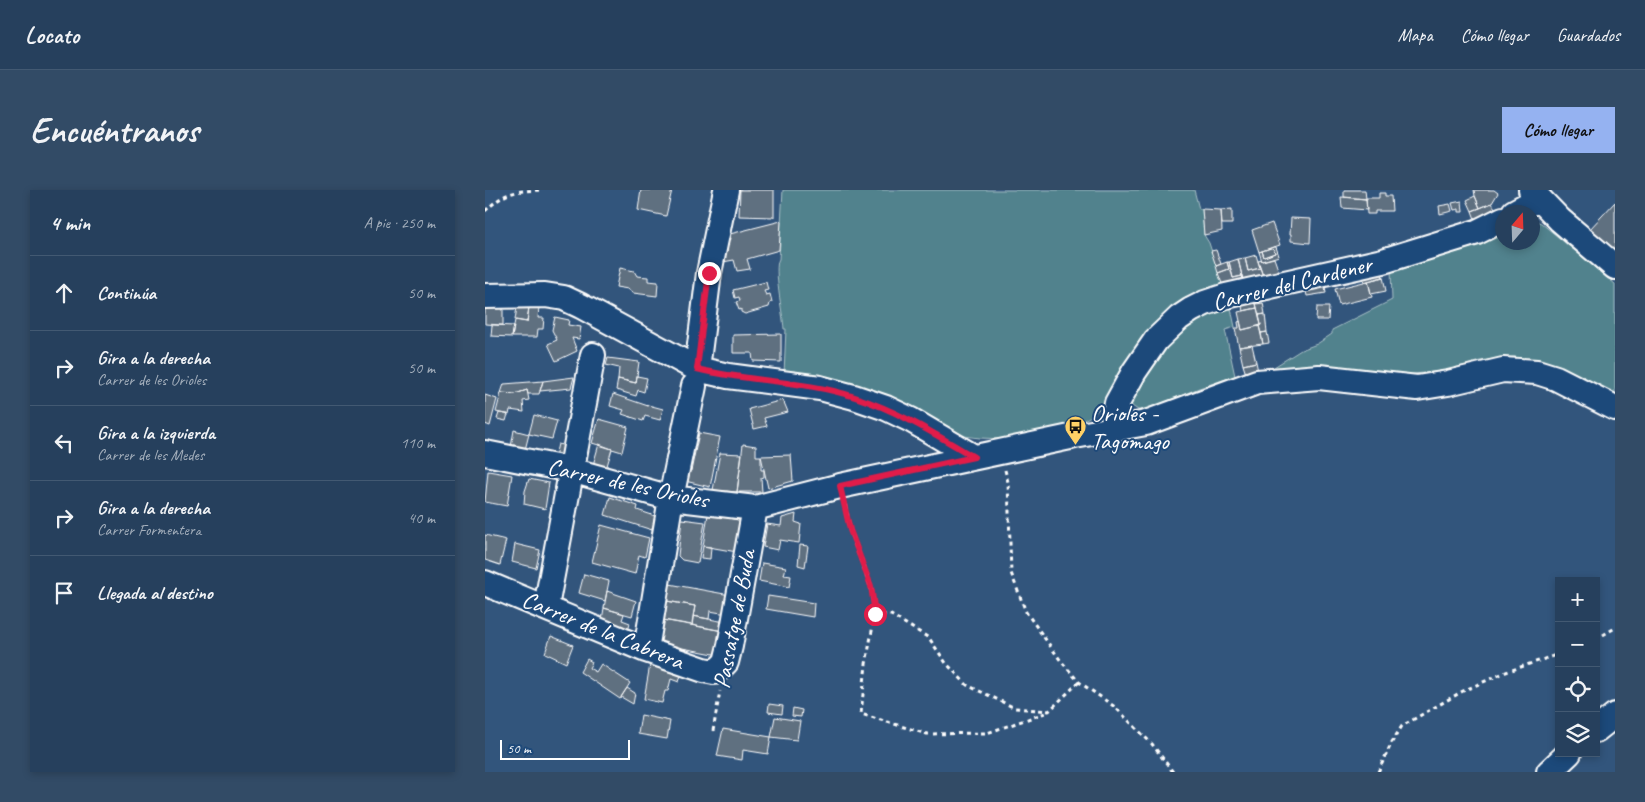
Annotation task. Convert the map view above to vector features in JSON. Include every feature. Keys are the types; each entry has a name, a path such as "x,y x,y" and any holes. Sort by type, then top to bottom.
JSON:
{"street":[{"path":"646,650 671,498 695,377 709,273 726,190"},
{"path":"1522,205 1535,194 1560,220 1615,267"},
{"name":"Carrer del Cardener","path":"1112,428 1117,403 1134,372 1156,340 1179,318 1191,310 1226,296 1383,261 1477,232 1495,223"},
{"path":"485,296 545,295 564,298 588,309 695,377 728,376 821,388 854,396 911,420 974,457"},
{"path":"545,607 593,355"},
{"name":"Carrer de les Orioles","path":"485,453 571,470 671,498 755,508 840,486 1146,422 1257,382 1319,377 1417,388 1503,370 1537,372 1556,378 1615,408"},
{"name":"Passatge de Buda","path":"720,668 725,662 731,646 755,508"},
{"name":"Carrer de la Cabrera","path":"485,583 646,650 704,670 714,672 720,668"},
{"path":"1600,727 1615,715"},
{"path":"1549,772 1565,757"}],"path":[{"path":"485,211 498,198 507,194 520,191 543,190"},
{"path":"999,452 1009,482 1011,573 1026,612 1061,661 1079,682 1115,707 1152,744 1173,772"},
{"path":"840,486 850,530 871,586 875,614 866,664 861,714 927,734 987,733 1049,711 1079,682"},
{"path":"875,614 891,615 929,638 946,663 967,685 1015,708 1049,711"},
{"path":"1600,637 1615,628"},
{"path":"1378,772 1402,726 1463,691 1506,672 1555,655"},
{"name":"Passatge de Buda","path":"713,731 722,682 720,668"}],"green space":[{"path":"783,190 1194,190 1199,209 1202,209 1204,235 1209,243 1224,289 1097,411 1085,420 1075,424 1004,439 964,436 784,374 786,329 784,329 777,272"},
{"path":"1541,223 1615,284 1615,394 1554,365 1514,357 1480,361 1444,371 1403,375 1275,369 1274,367 1301,350 1317,344 1332,334 1332,330 1392,300 1391,268 1495,231 1495,250 1540,250"},
{"path":"1230,304 1235,327 1225,330 1235,376 1199,388 1151,408 1138,410 1132,406 1130,400 1160,350 1182,327"}],"building":[{"path":"641,190 672,190 666,216 638,210"},
{"path":"740,190 774,190 774,217 739,216"},
{"path":"1344,190 1365,190 1366,199 1344,197"},
{"path":"1474,190 1494,190 1498,193 1492,203 1480,208"},
{"path":"1379,193 1391,196 1392,211 1375,211 1375,214 1367,214 1366,198 1379,198"},
{"path":"1475,196 1480,208 1472,211 1467,200"},
{"path":"1341,197 1366,199 1367,210 1342,208"},
{"path":"1462,201 1463,212 1459,212 1459,209 1454,210 1452,203"},
{"path":"1615,202 1615,250 1589,230"},
{"path":"1492,203 1495,208 1495,210 1475,219 1472,211"},
{"path":"1450,204 1452,211 1440,214 1439,206"},
{"path":"1202,209 1221,210 1222,231 1204,235"},
{"path":"1232,209 1232,224 1222,224 1221,210"},
{"path":"1291,218 1311,219 1310,243 1291,241"},
{"path":"781,221 779,250 747,259 750,269 737,271 734,260 717,263 722,236"},
{"path":"1272,223 1280,245 1259,252 1252,230"},
{"path":"1273,247 1275,253 1264,257 1262,251"},
{"path":"1273,247 1276,247 1279,256 1262,261 1259,252 1262,251 1264,257 1275,253"},
{"path":"1216,250 1221,264 1216,266 1211,251"},
{"path":"1256,255 1260,268 1248,271 1245,258"},
{"path":"1245,258 1248,271 1260,268 1264,279 1244,284 1238,259"},
{"path":"1274,258 1280,275 1264,279 1258,261"},
{"path":"1238,259 1242,276 1233,278 1229,262"},
{"path":"1227,262 1229,262 1233,278 1242,276 1244,284 1224,289 1218,273 1229,269"},
{"path":"1227,262 1229,269 1218,273 1216,266"},
{"path":"620,268 634,271 637,276 648,277 648,281 658,282 657,296 633,293 628,289 616,287"},
{"path":"1381,270 1383,277 1364,282 1362,274"},
{"path":"1383,277 1386,291 1371,294 1368,281"},
{"path":"1368,281 1372,297 1339,305 1335,289"},
{"path":"766,282 768,290 764,291 766,295 770,294 772,302 769,307 745,314 741,312 736,302 740,301 739,297 735,298 733,290"},
{"path":"1324,283 1326,293 1307,296 1305,286"},
{"path":"1255,298 1257,308 1243,311 1241,301"},
{"path":"1263,303 1265,314 1259,315 1256,304"},
{"path":"485,306 503,306 503,325 485,324"},
{"path":"517,307 529,307 527,322 515,320"},
{"path":"529,307 539,307 538,318 544,318 543,329 538,329 537,337 512,337 515,320 527,322"},
{"path":"1317,307 1329,307 1328,320 1316,320"},
{"path":"1257,308 1261,325 1242,330 1238,312"},
{"path":"1265,314 1267,332 1261,333 1259,315"},
{"path":"555,317 569,320 568,325 581,327 579,339 572,338 577,351 556,361 548,344 557,340 552,330"},
{"path":"1240,321 1242,330 1259,326 1263,344 1239,347 1235,328 1239,328 1238,322"},
{"path":"492,325 514,326 512,337 491,336"},
{"path":"1267,332 1269,343 1263,344 1261,333"},
{"path":"781,334 781,362 753,361 752,353 733,353 733,335"},
{"path":"1252,345 1256,362 1243,365 1239,347"},
{"path":"608,358 639,362 636,383 618,379 619,368 606,365"},
{"path":"1256,362 1258,371 1246,374 1243,365"},
{"path":"637,376 647,378 644,392 638,390 636,396 616,390 618,379 636,383"},
{"path":"574,377 571,388 540,391 543,381"},
{"path":"543,381 539,394 528,394 527,390 515,394 501,393 504,384"},
{"path":"527,390 529,400 523,401 524,412 510,410 509,415 496,412 501,393 515,394"},
{"path":"613,394 663,409 660,420 645,416 643,421 622,414 624,410 610,406"},
{"path":"485,395 497,399 490,426 485,424"},
{"path":"783,400 788,412 764,418 767,426 754,429 749,409"},
{"path":"499,413 508,414 506,421 497,419"},
{"path":"534,415 557,421 552,439 529,434"},
{"path":"599,419 628,427 622,452 592,443"},
{"path":"514,430 529,434 525,450 511,447"},
{"path":"699,433 720,437 710,487 685,481 687,470 691,471"},
{"path":"558,444 566,446 564,459 555,456"},
{"path":"599,444 612,449 606,469 593,465"},
{"path":"743,444 756,446 756,456 761,456 761,470 764,470 764,477 761,478 762,492 737,492"},
{"path":"720,453 742,454 737,492 713,490"},
{"path":"791,455 793,481 768,488 761,456"},
{"path":"488,471 512,475 507,506 485,502"},
{"path":"529,479 549,483 545,509 524,504 525,491"},
{"path":"610,497 638,506 637,510 655,516 652,530 605,515"},
{"path":"708,514 743,521 737,552 703,546"},
{"path":"796,514 795,522 801,524 799,543 780,540 778,550 763,547 767,524 781,526 782,518"},
{"path":"682,519 705,522 698,563 682,560 678,556"},
{"path":"601,525 649,538 645,557 639,555 635,574 592,562"},
{"path":"485,535 506,540 500,565 485,560"},
{"path":"515,544 540,550 536,568 512,562"},
{"path":"800,545 808,546 805,567 798,565"},
{"path":"703,546 711,547 710,559 701,558"},
{"path":"762,563 786,567 784,575 791,576 789,587 759,581"},
{"path":"584,574 609,581 605,601 579,593"},
{"path":"664,583 730,595 727,614 710,611 709,619 693,616 695,606 661,600"},
{"path":"607,591 636,601 632,616 604,608"},
{"path":"768,596 814,603 813,617 766,609"},
{"path":"661,600 695,606 692,625 657,619"},
{"path":"604,608 624,614 622,620 630,623 628,632 602,620"},
{"path":"693,616 725,622 723,631 692,625"},
{"path":"657,619 723,631 719,655 656,643"},
{"path":"551,636 573,645 566,663 545,653"},
{"path":"587,659 592,662 589,668 596,672 601,664 630,683 620,699 580,672"},
{"path":"651,659 682,672 679,682 671,679 662,703 644,699"},
{"path":"627,688 635,693 633,704 621,697"},
{"path":"769,704 783,706 782,714 768,712"},
{"path":"793,708 802,710 801,717 792,716"},
{"path":"641,715 670,721 667,739 638,734"},
{"path":"775,717 800,721 797,740 771,737"},
{"path":"723,729 771,737 768,754 743,750 742,760 717,756"}],"place":[{"name":"Orioles - Tagomago","path":"1075,446"}],"route":[{"path":"709,273 697,369 728,376 821,388 854,396 911,420 974,457 840,486 850,530 871,586 875,614"}]}
